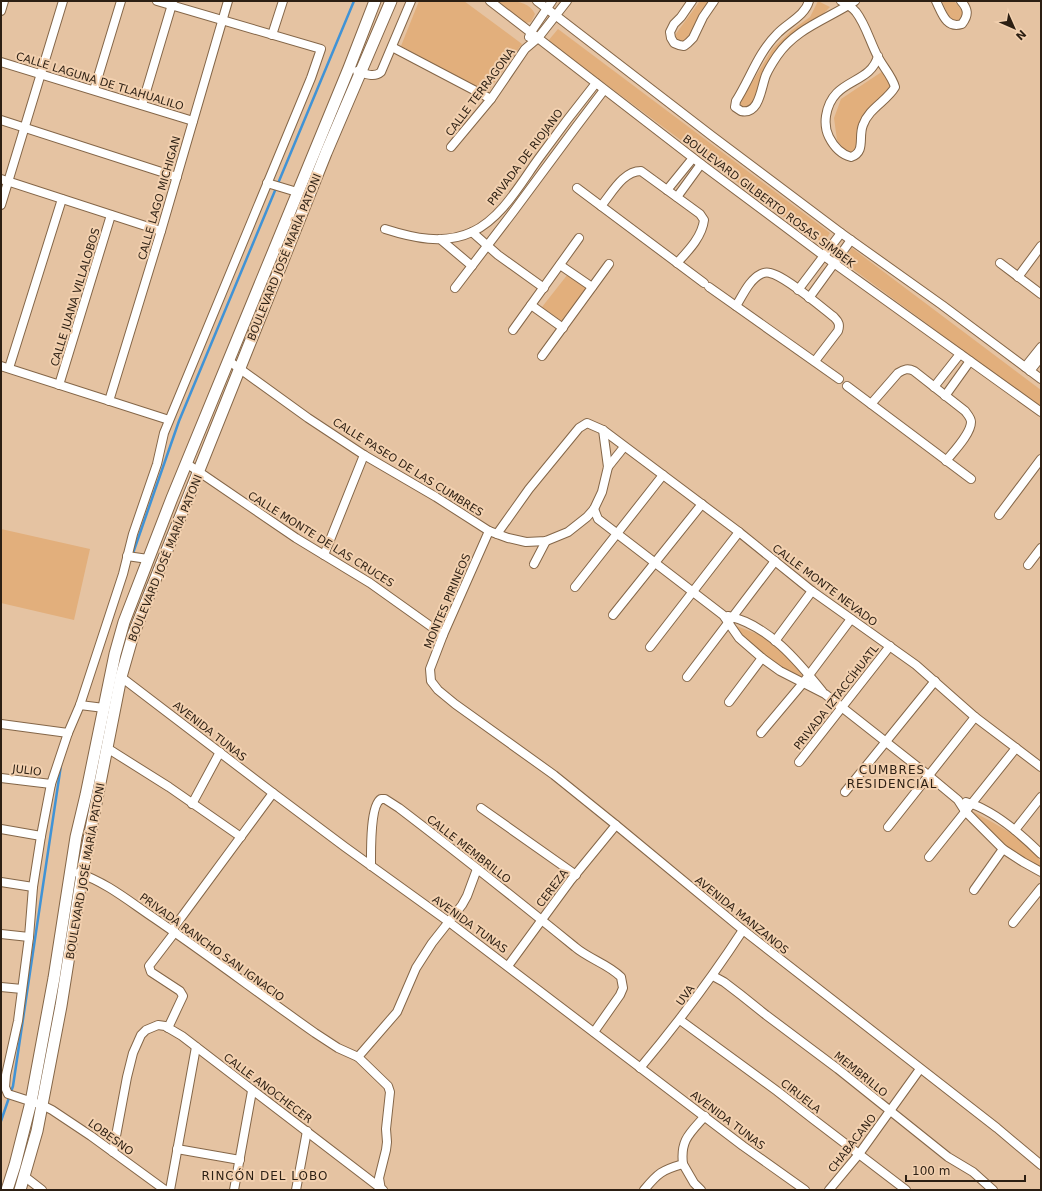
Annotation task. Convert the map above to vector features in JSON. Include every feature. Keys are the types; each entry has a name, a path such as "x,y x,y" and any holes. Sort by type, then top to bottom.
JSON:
{"main road":[{"name":"BOULEVARD JOSÉ MARÍA PATONI","path":"20,1190 37,1130 36,1103 70,870 120,638 143,559 186,463 229,360 375,1"},
{"name":"BOULEVARD JOSÉ MARÍA PATONI","path":"7,1190 36,1103 67,971 82,874 121,677 133,635 326,153 362,72 391,1"},
{"path":"79,824 92,827"}],"street":[{"path":"1,11 4,1"},
{"path":"1,205 5,180 24,127 63,1"},
{"path":"94,90 121,1"},
{"path":"5,1064 18,1021 29,937 33,887 51,784 68,733 80,705 123,574 133,534 157,464 161,442 168,420 273,185 321,49 222,20 172,3 157,1"},
{"name":"CALLE LAGO MICHIGAN","path":"109,401 161,231 228,1"},
{"path":"272,35 283,1"},
{"path":"349,68 372,76 381,72 410,1"},
{"name":"BOULEVARD GILBERTO ROSAS SIMBEK","path":"490,1 604,90 834,264 1041,412"},
{"name":"BOULEVARD GILBERTO ROSAS SIMBEK","path":"537,1 841,233 942,305 1041,379"},
{"name":"CALLE TERRAGONA","path":"525,49 531,32 552,1"},
{"name":"CALLE TERRAGONA","path":"451,147 490,99 525,49 538,38 566,1"},
{"path":"692,1 674,24 670,32 671,38 679,45 684,46 693,38 703,17 714,1"},
{"path":"809,1 805,10 776,34 766,46 736,101 735,107 740,112 747,111 756,105 766,74 789,41 810,26 852,3"},
{"path":"841,1 852,3"},
{"path":"936,1 948,23 954,25 962,24 968,13 961,1"},
{"path":"142,105 172,3"},
{"path":"852,3 878,56 892,80 894,87 867,116 862,125 859,153 851,157 847,156 837,150 828,136 825,122 827,108 832,99 840,90 873,68 878,56"},
{"path":"392,47 490,99"},
{"name":"CALLE LAGUNA DE TLAHUALILO","path":"1,62 193,121"},
{"name":"PRIVADA DE RIOJANO","path":"386,230 408,236 440,239 461,236 472,232 486,223 498,213 596,83"},
{"name":"PRIVADA DE RIOJANO","path":"455,288 604,90"},
{"path":"1,120 177,177"},
{"path":"567,120 576,127"},
{"path":"666,190 693,158"},
{"path":"677,197 701,164"},
{"path":"531,168 541,175"},
{"path":"602,206 627,175 635,171 641,171 700,214 704,220 699,235 677,263"},
{"path":"5,180 161,231"},
{"path":"273,185 297,192"},
{"path":"577,188 707,285 839,379"},
{"path":"9,368 62,199"},
{"name":"CALLE JUANA VILLALOBOS","path":"60,385 111,215"},
{"path":"472,232 488,246 544,288"},
{"path":"798,290 841,233"},
{"path":"513,330 579,238"},
{"path":"440,239 472,266"},
{"path":"809,298 851,240"},
{"path":"1018,277 1041,246"},
{"path":"542,356 608,264"},
{"path":"1000,264 1041,294"},
{"path":"560,265 592,287"},
{"path":"736,306 756,277 762,273 777,275 839,321 840,326 838,332 815,361"},
{"path":"531,305 563,328"},
{"path":"1028,369 1041,347"},
{"path":"934,387 960,354"},
{"path":"1028,369 1041,357"},
{"name":"CALLE PASEO DE LAS CUMBRES","path":"229,360 308,418 364,455 493,532 508,538 526,542 546,541 568,532 587,517 594,509 602,492 608,467 603,430"},
{"path":"946,396 970,361"},
{"path":"1,366 168,420"},
{"path":"871,404 892,379 903,370 909,369 914,371 965,411 970,418 971,423 963,440 946,461"},
{"path":"847,386 971,479"},
{"name":"MONTES PIRINEOS","path":"431,681 430,669 443,635 493,532 575,432 587,423 592,425"},
{"name":"CALLE MONTE NEVADO","path":"592,425 603,430 739,532 812,591 916,665 975,717 1041,767"},
{"path":"608,467 624,447"},
{"path":"324,555 364,455"},
{"path":"999,515 1041,459"},
{"name":"CALLE MONTE DE LAS CRUCES","path":"186,463 239,500 390,596 443,635"},
{"path":"575,587 663,475"},
{"path":"612,615 702,504"},
{"path":"594,509 598,519"},
{"path":"587,517 598,519 722,615 730,620 748,623 775,641 809,675 825,694 958,800 965,811 1003,849 1022,862 1041,872"},
{"path":"650,647 739,532"},
{"path":"534,564 546,541"},
{"path":"1028,565 1041,548"},
{"path":"128,556 143,559"},
{"path":"687,677 775,561"},
{"path":"775,641 812,591"},
{"path":"761,733 809,675 851,619"},
{"path":"730,620 740,638 762,658 780,671 825,694"},
{"name":"PRIVADA IZTACCÍHUATL","path":"799,762 890,646"},
{"path":"729,702 762,658"},
{"name":"AVENIDA TUNAS","path":"121,677 273,793 508,966 743,1146 804,1190"},
{"name":"AVENIDA MANZANOS","path":"431,681 438,690 455,704 554,776 743,930 1041,1165"},
{"path":"845,792 935,681"},
{"path":"80,705 104,708"},
{"path":"888,827 975,717"},
{"path":"1,724 68,733"},
{"path":"107,748 241,837"},
{"path":"929,857 1016,748"},
{"path":"192,804 220,752"},
{"name":"JULIO","path":"1,778 51,784"},
{"path":"113,1152 127,1077 138,1040 146,1030 153,1026 158,1025 168,1028 183,996 180,991 151,972 150,966 173,931 273,793"},
{"path":"1015,830 1041,797"},
{"name":"CALLE MEMBRILLO","path":"371,866 373,817 376,803 381,799 385,799 399,808 542,920"},
{"path":"958,800 971,803 991,814 1015,830 1041,854"},
{"path":"481,808 576,875"},
{"name":"CEREZA","path":"508,966 576,875 616,825"},
{"path":"1,829 41,836"},
{"path":"974,890 1003,849"},
{"path":"358,1057 397,1012 416,968 432,943 462,905 477,869"},
{"name":"PRIVADA RANCHO SAN IGNACIO","path":"70,870 82,874 120,895 173,931 276,1006 338,1048 358,1057 388,1086 390,1092 386,1129 387,1142 379,1178 381,1190"},
{"path":"1,882 33,887"},
{"path":"1013,923 1041,888"},
{"path":"542,920 582,953 601,963 621,977 623,988 620,995 594,1032"},
{"name":"UVA","path":"640,1068 680,1020 713,976 743,930"},
{"path":"1,934 29,937"},
{"name":"MEMBRILLO","path":"713,976 724,982 838,1069 948,1157 979,1177 994,1190"},
{"path":"1,986 22,989"},
{"name":"CIRUELA","path":"680,1020 777,1091 906,1190"},
{"name":"CALLE ANOCHECER","path":"168,1028 196,1047 252,1091 307,1131 381,1190"},
{"path":"170,1190 196,1047"},
{"name":"LOBESNO","path":"5,1064 5,1086 8,1094 36,1103 86,1133 165,1190"},
{"name":"CHABACANO","path":"829,1190 859,1154 920,1069"},
{"path":"234,1190 252,1091"},
{"path":"701,1190 694,1183 683,1164 682,1148 685,1141 705,1116"},
{"path":"296,1190 307,1131"},
{"path":"177,1149 240,1160"},
{"path":"644,1190 658,1174 683,1164"},
{"path":"24,1176 42,1190"}],"shaded area":[{"path":"419,1 464,1 522,44 487,93 401,46"},
{"path":"496,1 513,1 524,4 532,9 535,14 531,22 525,23"},
{"path":"700,1 711,1 687,41 678,44 675,35"},
{"path":"818,1 830,7 822,15 794,34 754,102 744,110 737,107 773,48 792,30 810,17"},
{"path":"942,1 954,1 963,11 962,20 955,23 949,17"},
{"path":"558,29 830,233 824,243 800,229 548,41"},
{"path":"883,71 894,89 873,106 860,146 855,153 847,153 837,140 834,118 841,99"},
{"path":"852,248 1041,390 1041,408 842,261"},
{"path":"568,274 588,289 563,322 542,307"},
{"path":"1,529 90,549 74,620 1,603"},
{"path":"734,625 760,635 787,656 805,679 777,666 749,644"},
{"path":"972,811 1013,834 1024,842 1033,850 1039,859 1041,867 1020,857 1002,843"}],"waterway":[{"path":"132,556 179,421 354,1"},
{"path":"1,1121 13,1086 61,765"}],"district":[{"name":"CUMBRES RESIDENCIAL","path":"892,777"},
{"name":"RINCÓN DEL LOBO","path":"265,1176"}]}
